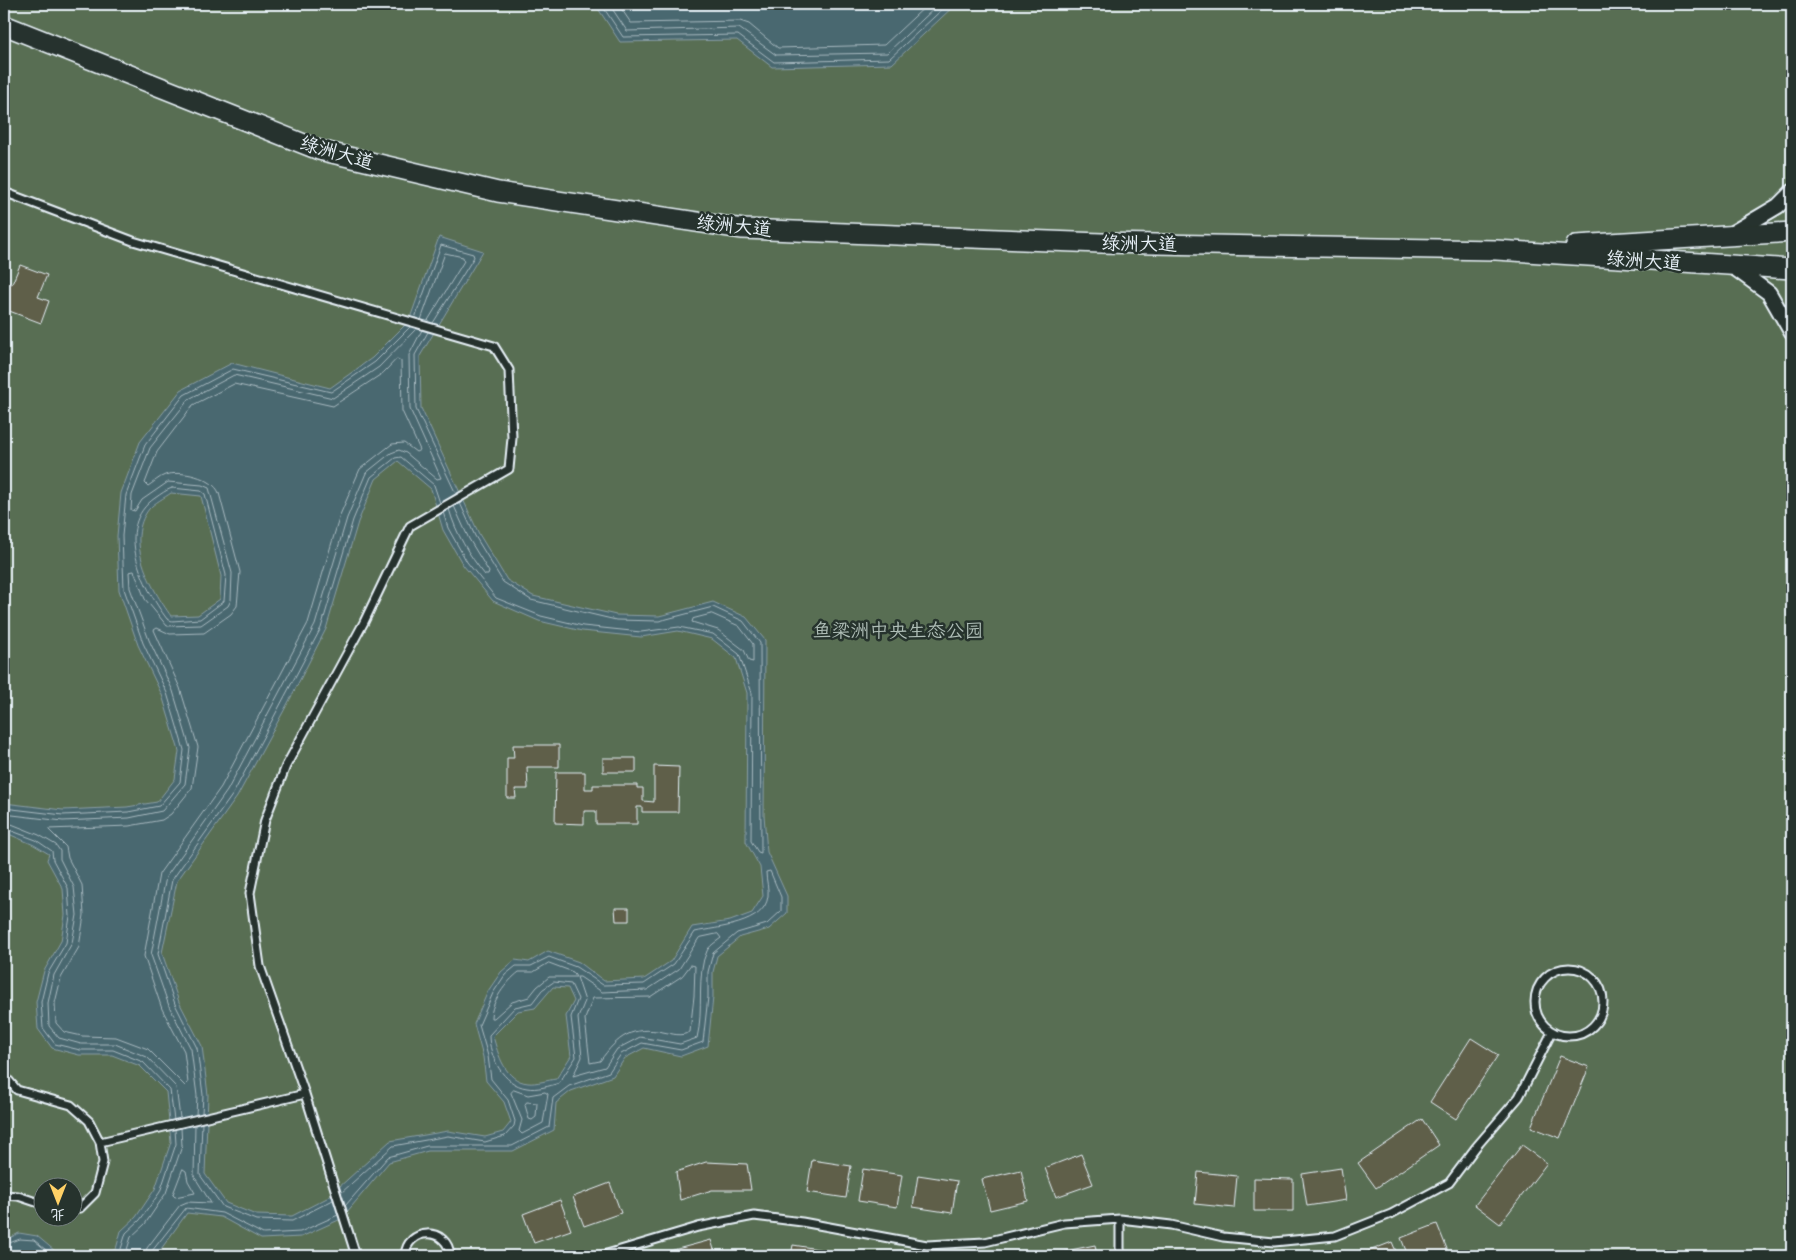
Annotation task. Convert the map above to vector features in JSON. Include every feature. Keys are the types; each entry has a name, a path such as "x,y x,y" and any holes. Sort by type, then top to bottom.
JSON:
{"main road":[{"name":"绿洲大道","path":"4,24 319,150 498,192 743,229 1101,243 1496,250 1792,270"},
{"name":"绿洲大道","path":"1496,250 1792,232"}],"street":[{"path":"1728,236 1778,206 1792,192"},
{"path":"1732,266 1769,293 1792,333"}],"lane":[{"path":"4,192 133,241 494,346 509,370 512,438 509,469 410,526 364,622 329,683 286,766 265,820 250,893 259,957 356,1256"},
{"path":"1568,967 1589,974 1597,982 1603,998 1601,1015 1595,1025 1586,1032 1575,1036 1563,1036 1552,1032 1543,1025 1537,1016 1535,994 1539,983 1547,975 1568,967"},
{"path":"600,1256 698,1227 754,1216 802,1222 927,1245 985,1242 1064,1223 1120,1219 1171,1225 1223,1237 1274,1242 1335,1236 1391,1214 1449,1183 1476,1147 1520,1097 1552,1032"},
{"path":"4,1075 17,1090 71,1105 89,1121 100,1142 103,1162 95,1193 82,1206"},
{"path":"100,1142 304,1094"},
{"path":"4,1196 18,1196 32,1201"},
{"path":"1120,1219 1120,1256"},
{"path":"405,1256 407,1246 411,1240 417,1235 431,1233 443,1239 450,1256"}],"green space":[{"name":"鱼梁洲中央生态公园","path":"4,4 1792,4 1792,1256 4,1256"}],"water":[{"path":"595,4 956,4 892,64 772,67 737,40 620,42"},
{"path":"439,237 483,251 420,356 421,408 479,534 507,580 533,596 616,615 659,616 713,602 746,617 765,640 764,815 767,852 787,896 787,913 769,929 740,937 717,956 713,972 713,997 708,1046 681,1056 644,1048 625,1058 613,1076 571,1091 556,1103 554,1130 513,1151 428,1151 389,1162 341,1219 301,1237 261,1239 221,1217 187,1213 156,1256 100,1256 116,1249 121,1231 136,1217 155,1189 171,1142 166,1092 140,1066 112,1055 79,1055 52,1048 38,1029 36,1002 44,971 61,941 65,915 63,889 47,860 49,854 4,832 4,803 63,810 127,807 157,802 175,779 179,751 162,695 138,645 119,590 117,536 121,493 140,442 181,390 232,363 330,388 372,358 409,321","holes":["398,461 431,489 443,530 463,565 493,601 539,621 582,631 641,637 678,631 712,639 736,658 747,693 746,842 760,867 763,896 752,913 730,921 692,927 671,961 644,979 604,981 579,962 548,951 529,962 515,960 501,972 488,991 474,1024 483,1057 486,1081 504,1102 511,1122 503,1132 485,1137 448,1131 390,1141 327,1198 292,1216 256,1215 226,1203 205,1174 208,1095 202,1046 179,1002 162,953 177,881 237,797 326,629 358,522 376,479","171,493 201,496 221,576 220,599 198,615 171,616 163,605 143,564 139,535 142,522 149,509","553,987 568,988 574,1001 566,1016 571,1056 556,1079 528,1083 520,1081 508,1072 497,1051 493,1036 518,1011 535,1008"]},
{"path":"19,1233 37,1236 61,1256 4,1256 4,1241"}],"building":[{"path":"20,265 47,275 38,297 49,301 41,323 4,309 4,281 12,284"},
{"path":"513,745 559,745 559,767 527,767 528,789 515,789 516,798 507,798 507,758 514,758"},
{"path":"603,758 636,758 636,772 603,772"},
{"path":"654,766 679,767 678,812 642,812 642,807 637,807 637,824 596,824 596,811 584,811 584,824 555,823 556,772 585,772 585,789 593,789 593,785 637,785 637,788 643,788 643,801 654,802"},
{"path":"615,908 629,908 629,921 616,921"},
{"path":"1471,1038 1498,1055 1456,1119 1430,1102"},
{"path":"1560,1056 1589,1067 1560,1138 1531,1127"},
{"path":"1422,1119 1439,1145 1376,1188 1358,1163"},
{"path":"1522,1145 1547,1163 1500,1224 1475,1205"},
{"path":"1081,1154 1093,1184 1056,1197 1045,1168"},
{"path":"812,1160 851,1166 846,1198 807,1192"},
{"path":"706,1162 747,1164 751,1190 712,1190 680,1200 676,1172"},
{"path":"1341,1168 1346,1200 1307,1206 1302,1174"},
{"path":"863,1169 902,1175 897,1207 858,1201"},
{"path":"1021,1170 1028,1201 990,1210 982,1179"},
{"path":"1198,1172 1237,1176 1234,1208 1195,1204"},
{"path":"918,1175 957,1181 952,1213 913,1207"},
{"path":"1254,1178 1293,1179 1293,1211 1254,1211"},
{"path":"610,1183 621,1213 584,1226 573,1197"},
{"path":"560,1200 571,1230 534,1243 523,1214"},
{"path":"1437,1224 1449,1254 1408,1256 1401,1238"},
{"path":"711,1240 716,1256 651,1256"},
{"path":"1392,1242 1398,1256 1356,1256"},
{"path":"793,1245 831,1251 830,1256 791,1256"},
{"path":"1095,1245 1097,1256 1057,1256 1056,1253"}]}
